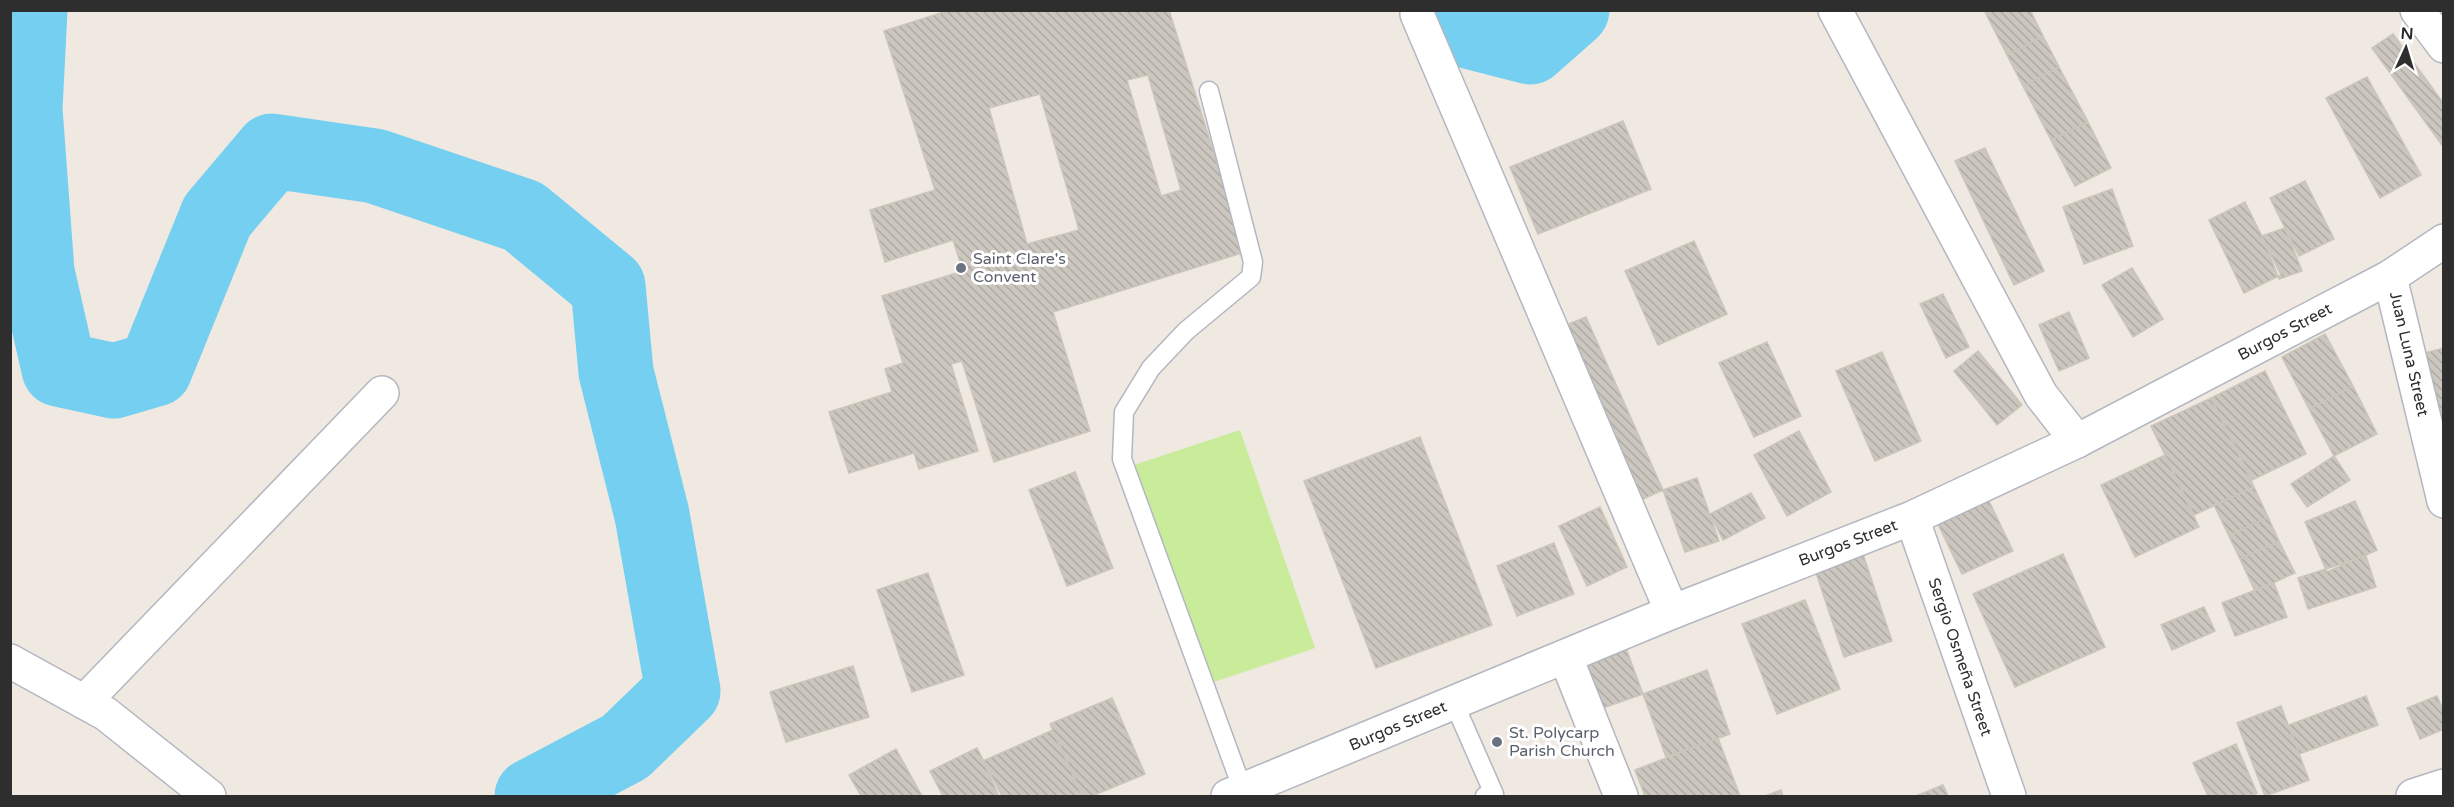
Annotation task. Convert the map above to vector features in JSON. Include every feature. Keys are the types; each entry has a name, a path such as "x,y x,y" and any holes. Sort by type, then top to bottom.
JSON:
{"street":[{"path":"1835,10 2041,395 2077,441"},
{"path":"2417,10 2444,46"},
{"path":"1418,14 1672,612"},
{"name":"Burgos Street","path":"1239,794 1672,612 1912,518 2077,441 2390,277 2444,241"},
{"name":"Juan Luna Street","path":"2390,277 2444,501"},
{"path":"84,702 382,393"},
{"name":"Sergio Osmeña Street","path":"1912,518 2009,796"},
{"path":"1566,658 1621,796"},
{"path":"10,661 106,714 208,796"},
{"path":"2414,796 2444,786"}],"lane":[{"path":"1209,91 1253,262 1251,277 1186,331 1151,368 1124,412 1122,459 1239,794"},
{"path":"1454,703 1492,796"}],"green space":[{"path":"1240,430 1315,648 1205,685 1131,466"}],"building":[{"path":"950,10 1169,10 1245,252 1053,312 1090,431 994,462 962,361 951,364 978,451 919,469 914,453 849,473 829,412 892,392 885,369 903,363 882,296 963,271 953,240 885,262 870,210 935,190 884,31","holes":["1148,75 1181,190 1161,196 1127,80","1040,94 1079,230 1027,244 989,108"]},
{"path":"1984,10 2030,10 2043,36 2007,55"},
{"path":"2393,34 2444,104 2444,148 2372,48"},
{"path":"2043,36 2059,67 2023,86 2007,55"},
{"path":"2059,67 2088,122 2051,140 2023,86"},
{"path":"2367,77 2421,175 2380,198 2326,98"},
{"path":"1623,121 1651,189 1538,234 1510,167"},
{"path":"2088,122 2111,168 2075,186 2051,140"},
{"path":"1985,148 2044,271 2014,285 1955,161"},
{"path":"2305,181 2334,239 2299,256 2270,198"},
{"path":"2112,189 2133,246 2084,264 2063,207"},
{"path":"2245,202 2281,275 2244,293 2209,220"},
{"path":"2285,228 2302,271 2279,279 2262,236"},
{"path":"1694,241 1727,314 1658,345 1625,271"},
{"path":"2132,268 2163,319 2133,337 2102,285"},
{"path":"1943,294 1969,347 1946,358 1920,304"},
{"path":"2069,312 2089,358 2059,371 2039,325"},
{"path":"1586,317 1663,490 1632,504 1554,330"},
{"path":"2325,334 2353,386 2309,409 2282,357"},
{"path":"1767,342 1801,416 1754,437 1719,363"},
{"path":"2444,348 2444,431 2417,355"},
{"path":"1978,351 2022,405 1997,425 1954,371"},
{"path":"1882,352 1921,441 1875,461 1836,371"},
{"path":"2265,371 2306,454 2252,480 2211,398"},
{"path":"2353,386 2377,434 2334,456 2309,409"},
{"path":"2211,398 2254,487 2194,515 2151,426"},
{"path":"1799,431 1831,492 1787,516 1754,455"},
{"path":"1420,437 1492,625 1376,668 1304,481"},
{"path":"2165,455 2199,527 2135,557 2101,485"},
{"path":"2334,456 2350,480 2307,507 2291,484"},
{"path":"1075,472 1113,568 1067,586 1029,490"},
{"path":"1697,478 1719,541 1685,552 1663,490"},
{"path":"2254,487 2268,517 2229,536 2214,505"},
{"path":"1751,493 1765,518 1723,540 1710,514"},
{"path":"1987,497 2013,551 1962,574 1936,520"},
{"path":"2355,501 2377,550 2327,572 2305,522"},
{"path":"1600,507 1627,567 1587,586 1559,526"},
{"path":"2268,517 2279,541 2240,559 2229,536"},
{"path":"2279,541 2295,573 2255,591 2240,559"},
{"path":"1554,543 1574,594 1517,616 1497,566"},
{"path":"1860,545 1892,641 1844,657 1812,561"},
{"path":"2063,554 2105,647 2015,687 1973,594"},
{"path":"2366,556 2376,587 2308,609 2298,578"},
{"path":"928,573 964,675 912,692 877,590"},
{"path":"2274,583 2287,617 2235,636 2222,603"},
{"path":"1805,600 1840,689 1777,714 1742,624"},
{"path":"2204,607 2215,631 2172,650 2161,625"},
{"path":"1624,643 1643,694 1597,710 1578,659"},
{"path":"853,666 869,717 786,742 770,692"},
{"path":"1707,670 1730,734 1666,757 1643,694"},
{"path":"2366,696 2378,725 2299,754 2289,725"},
{"path":"2437,696 2444,712 2444,729 2420,739 2407,708"},
{"path":"1112,698 1145,774 1092,796 1082,796 1050,724"},
{"path":"2281,706 2309,780 2265,796 2237,723"},
{"path":"1053,730 1083,796 999,796 983,761"},
{"path":"1718,738 1740,796 1645,796 1635,770"},
{"path":"2236,744 2257,793 2250,796 2208,796 2193,763"},
{"path":"977,748 1002,796 943,796 930,771"},
{"path":"896,749 922,796 861,796 849,775"},
{"path":"1943,785 1948,796 1916,796"},
{"path":"1781,790 1783,796 1765,796"}],"waterway":[{"path":"30,10 25,109 37,272 59,369 114,381 155,369 217,216 272,151 375,166 523,216 608,286 616,372 652,515 683,691 625,747 532,796"},
{"path":"1441,10 1452,27 1530,47 1572,10"}],"place":[{"name":"Saint Clare's Convent","path":"961,268"},
{"name":"St. Polycarp Parish Church","path":"1497,742"}]}
